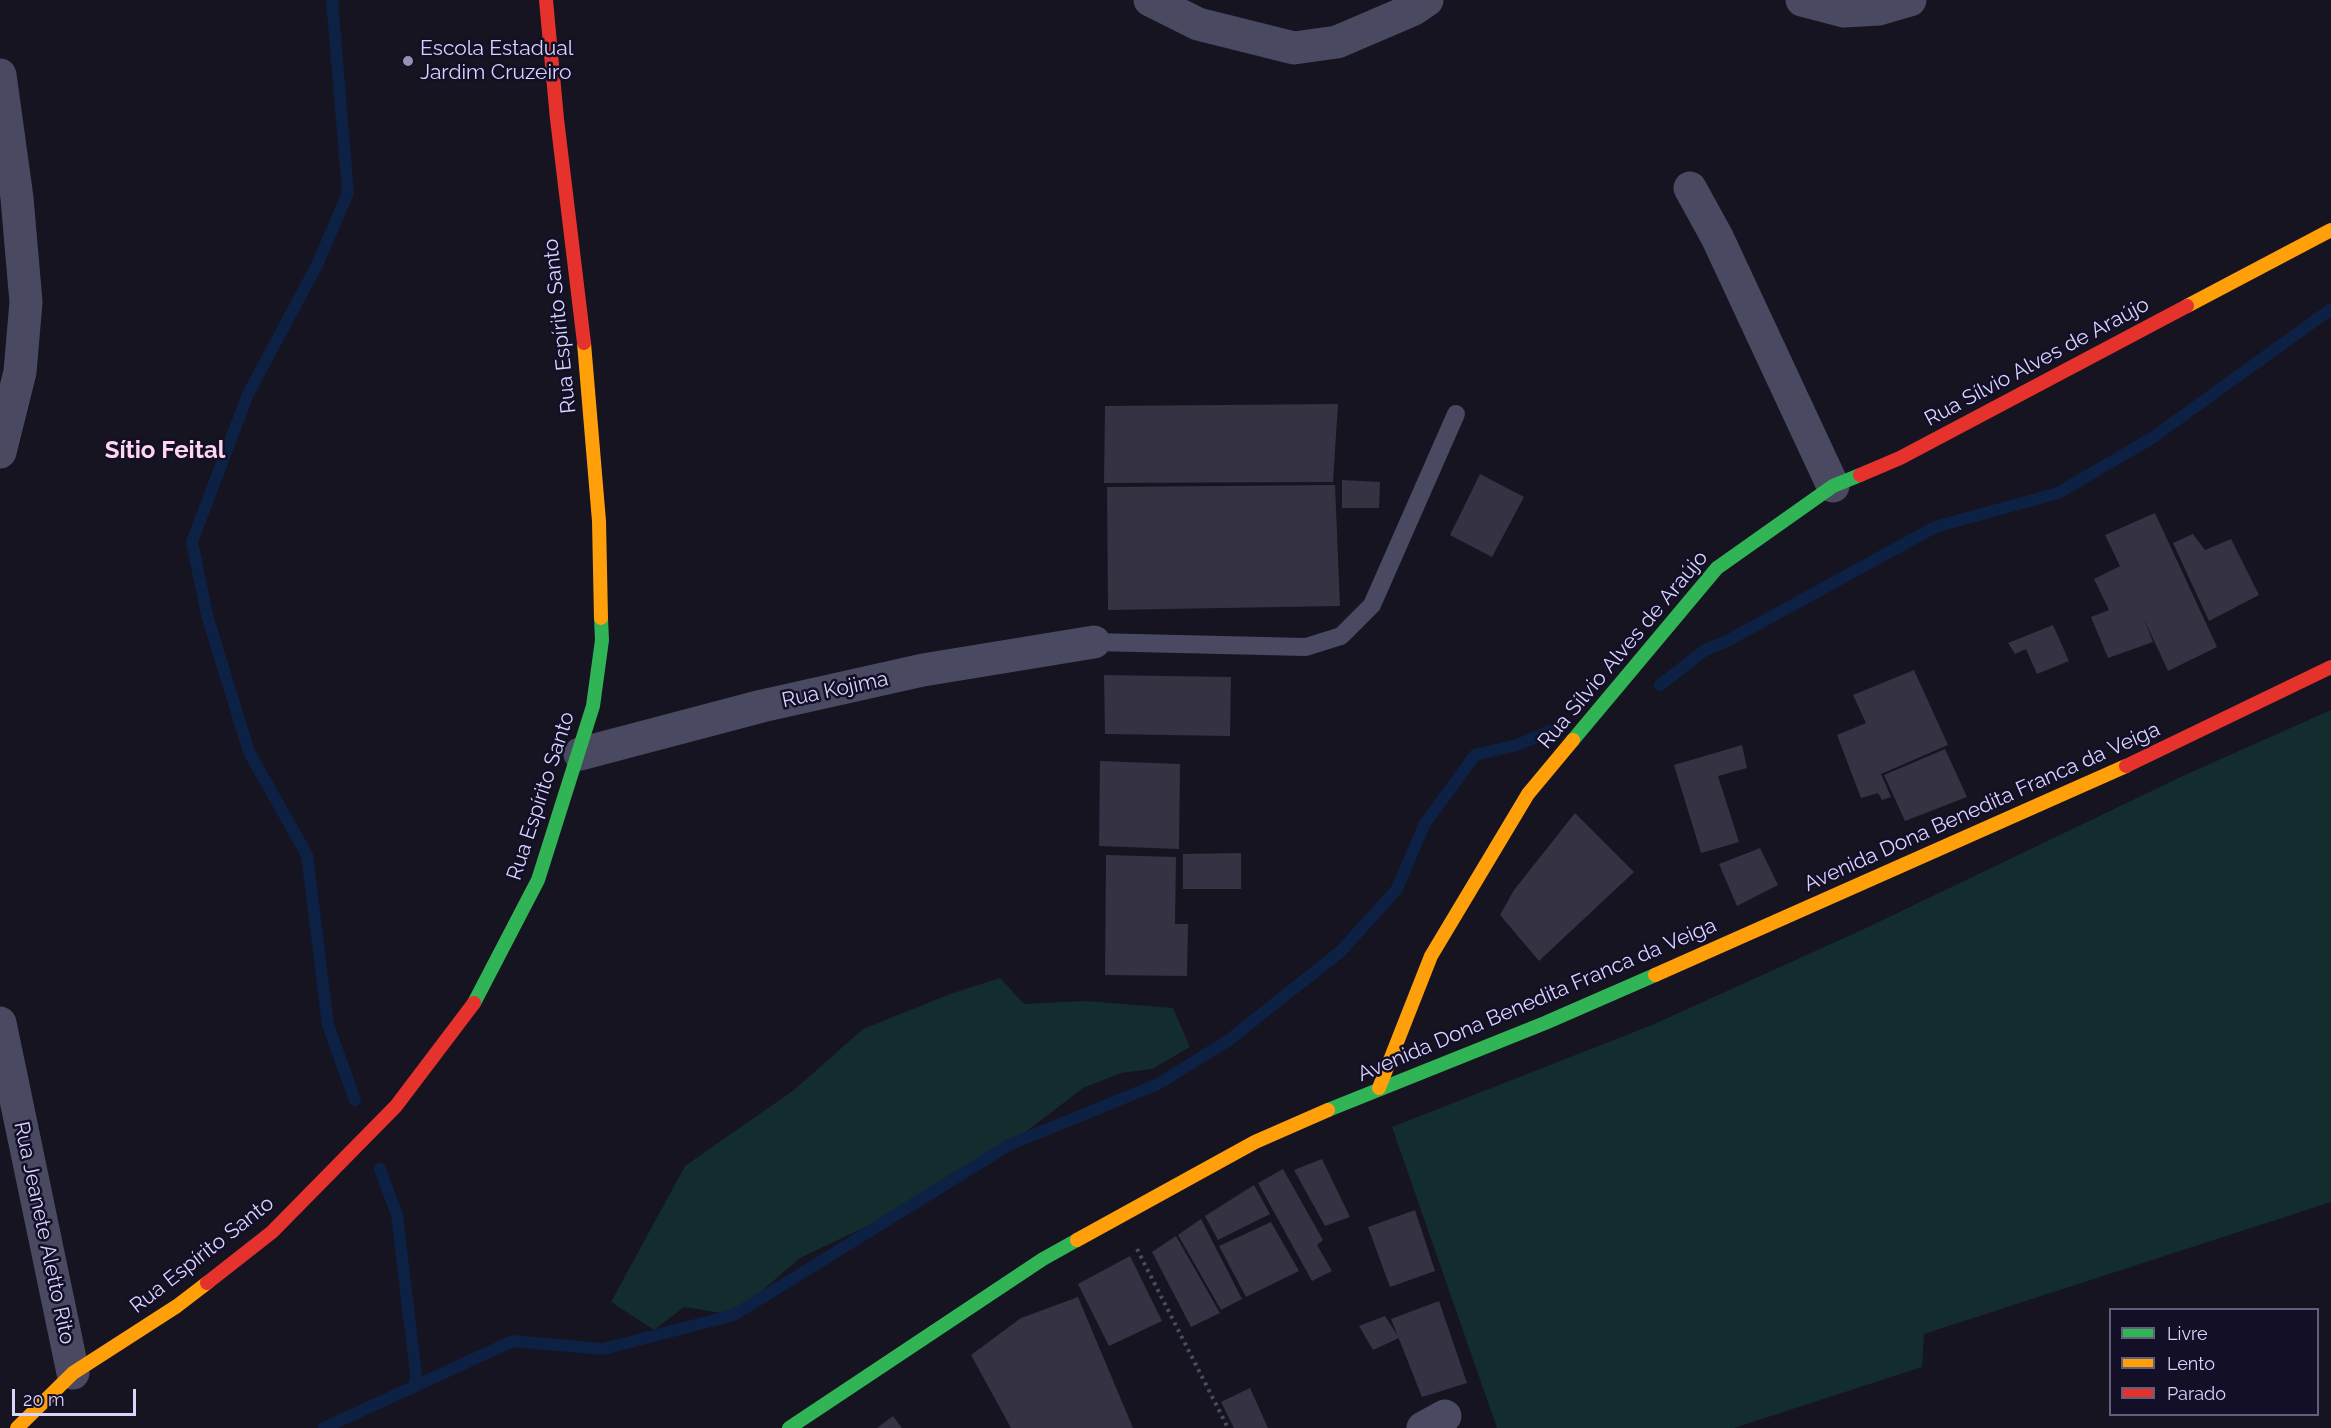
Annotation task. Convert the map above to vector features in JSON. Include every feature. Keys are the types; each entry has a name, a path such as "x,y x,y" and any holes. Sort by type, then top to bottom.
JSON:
{"street":[{"name":"Rua Espírito Santo","path":"17,1428 73,1373 177,1306 272,1232 396,1106 480,995 538,880 580,754 593,706 602,640 602,580 587,367 557,119 546,0"},
{"path":"1150,0 1203,12 1293,48 1337,42 1413,9 1427,0"},
{"path":"1802,0 1844,10 1879,9 1910,0"},
{"path":"0,75 17,198 26,302 20,372 0,452"},
{"path":"1690,188 1717,237 1833,486"},
{"name":"Rua Sílvio Alves de Araújo","path":"1379,1088 1431,956 1528,794 1716,568 1833,486 1900,458 2331,230"},
{"name":"Rua Kojima","path":"580,754 762,705 923,670 1094,642"},
{"name":"Avenida Dona Benedita Franca da Veiga","path":"789,1428 1043,1259 1255,1142 1379,1088 1545,1023 1807,909 2170,746 2331,667"},
{"name":"Rua Jeanete Aletto Rito","path":"0,1023 73,1373"}],"lane":[{"path":"1094,642 1306,647 1341,636 1372,605 1456,414"}],"path":[{"path":"1120,1216 1228,1428"}],"green space":[{"path":"2331,710 2331,1202 1924,1334 1922,1367 1734,1428 1497,1428 1392,1127 1652,1025 1864,929 2187,774"},
{"path":"1000,978 1024,1004 1084,1001 1173,1008 1190,1047 1152,1069 1121,1073 1083,1088 962,1181 800,1258 734,1315 684,1307 654,1330 611,1302 685,1166 794,1090 863,1029 953,993"}],"building":[{"path":"1338,404 1333,482 1104,483 1105,406"},
{"path":"1480,474 1524,497 1492,557 1450,535"},
{"path":"1342,480 1380,482 1379,508 1342,508"},
{"path":"1335,485 1340,606 1108,610 1107,487"},
{"path":"2155,513 2217,647 2168,671 2144,619 2153,642 2108,658 2091,617 2109,610 2094,579 2120,566 2105,535"},
{"path":"2193,534 2205,550 2231,539 2259,595 2209,621 2173,543"},
{"path":"2053,625 2069,661 2037,674 2026,649 2015,654 2008,643"},
{"path":"1914,670 1948,745 1881,774 1891,797 1882,800 1878,793 1861,798 1837,735 1866,723 1853,695"},
{"path":"1104,675 1231,677 1230,736 1105,734"},
{"path":"1742,745 1747,768 1718,776 1739,842 1701,853 1674,765"},
{"path":"1945,749 1967,797 1905,821 1884,775"},
{"path":"1100,761 1180,764 1179,849 1099,846"},
{"path":"1575,813 1634,872 1539,961 1500,915 1514,890"},
{"path":"1760,848 1778,885 1737,906 1719,864"},
{"path":"1241,853 1241,889 1183,889 1183,854"},
{"path":"1106,855 1176,857 1175,924 1188,924 1187,976 1105,975"},
{"path":"1322,1159 1350,1217 1325,1226 1294,1170"},
{"path":"1283,1169 1323,1240 1317,1245 1332,1271 1312,1281 1258,1183"},
{"path":"1254,1185 1270,1214 1218,1240 1205,1216"},
{"path":"1415,1210 1435,1271 1390,1287 1368,1227"},
{"path":"1201,1219 1242,1299 1221,1310 1178,1235"},
{"path":"1271,1222 1299,1271 1246,1297 1219,1246"},
{"path":"1176,1236 1220,1313 1191,1327 1152,1252"},
{"path":"1130,1256 1162,1321 1109,1346 1078,1284"},
{"path":"1078,1297 1133,1428 1011,1428 971,1355 1021,1318"},
{"path":"1439,1301 1467,1383 1422,1397 1391,1319"},
{"path":"1385,1316 1399,1338 1373,1350 1359,1326"},
{"path":"1250,1388 1268,1428 1234,1428 1221,1402"},
{"path":"893,1416 902,1428 877,1428"}],"waterway":[{"path":"332,0 348,193 317,265 248,394 192,542 207,615 249,752 307,855 328,1025 355,1100"},
{"path":"1660,685 1705,650 1729,640 1935,527 2058,493 2152,438 2331,309"},
{"path":"324,1428 513,1341 603,1349 734,1315 1009,1145 1158,1084 1229,1040 1341,951 1397,889 1424,825 1475,755 1517,745 1560,727"},
{"path":"380,1169 397,1215 416,1375 415,1387"}],"traffic: fast":[{"path":"1573,740 1717,568 1833,486 1860,475"},
{"path":"474,1003 538,880 593,706 602,640 601,618"},
{"path":"1328,1110 1545,1023 1655,975"},
{"path":"789,1428 1043,1259 1077,1240"}],"traffic: slow":[{"path":"2187,306 2331,230"},
{"path":"584,343 599,521 601,618"},
{"path":"1379,1088 1431,956 1528,794 1573,740"},
{"path":"1655,975 2126,766"},
{"path":"1077,1240 1255,1142 1328,1110"},
{"path":"17,1428 73,1373 177,1306 207,1283"}],"traffic: jam":[{"path":"546,0 557,119 584,343"},
{"path":"1860,475 1900,458 2187,306"},
{"path":"2126,766 2331,667"},
{"path":"207,1283 272,1232 396,1106 474,1003"}],"place":[{"name":"Escola Estadual Jardim Cruzeiro","path":"408,61"}],"district":[{"name":"Sítio Feital","path":"165,451"}]}
